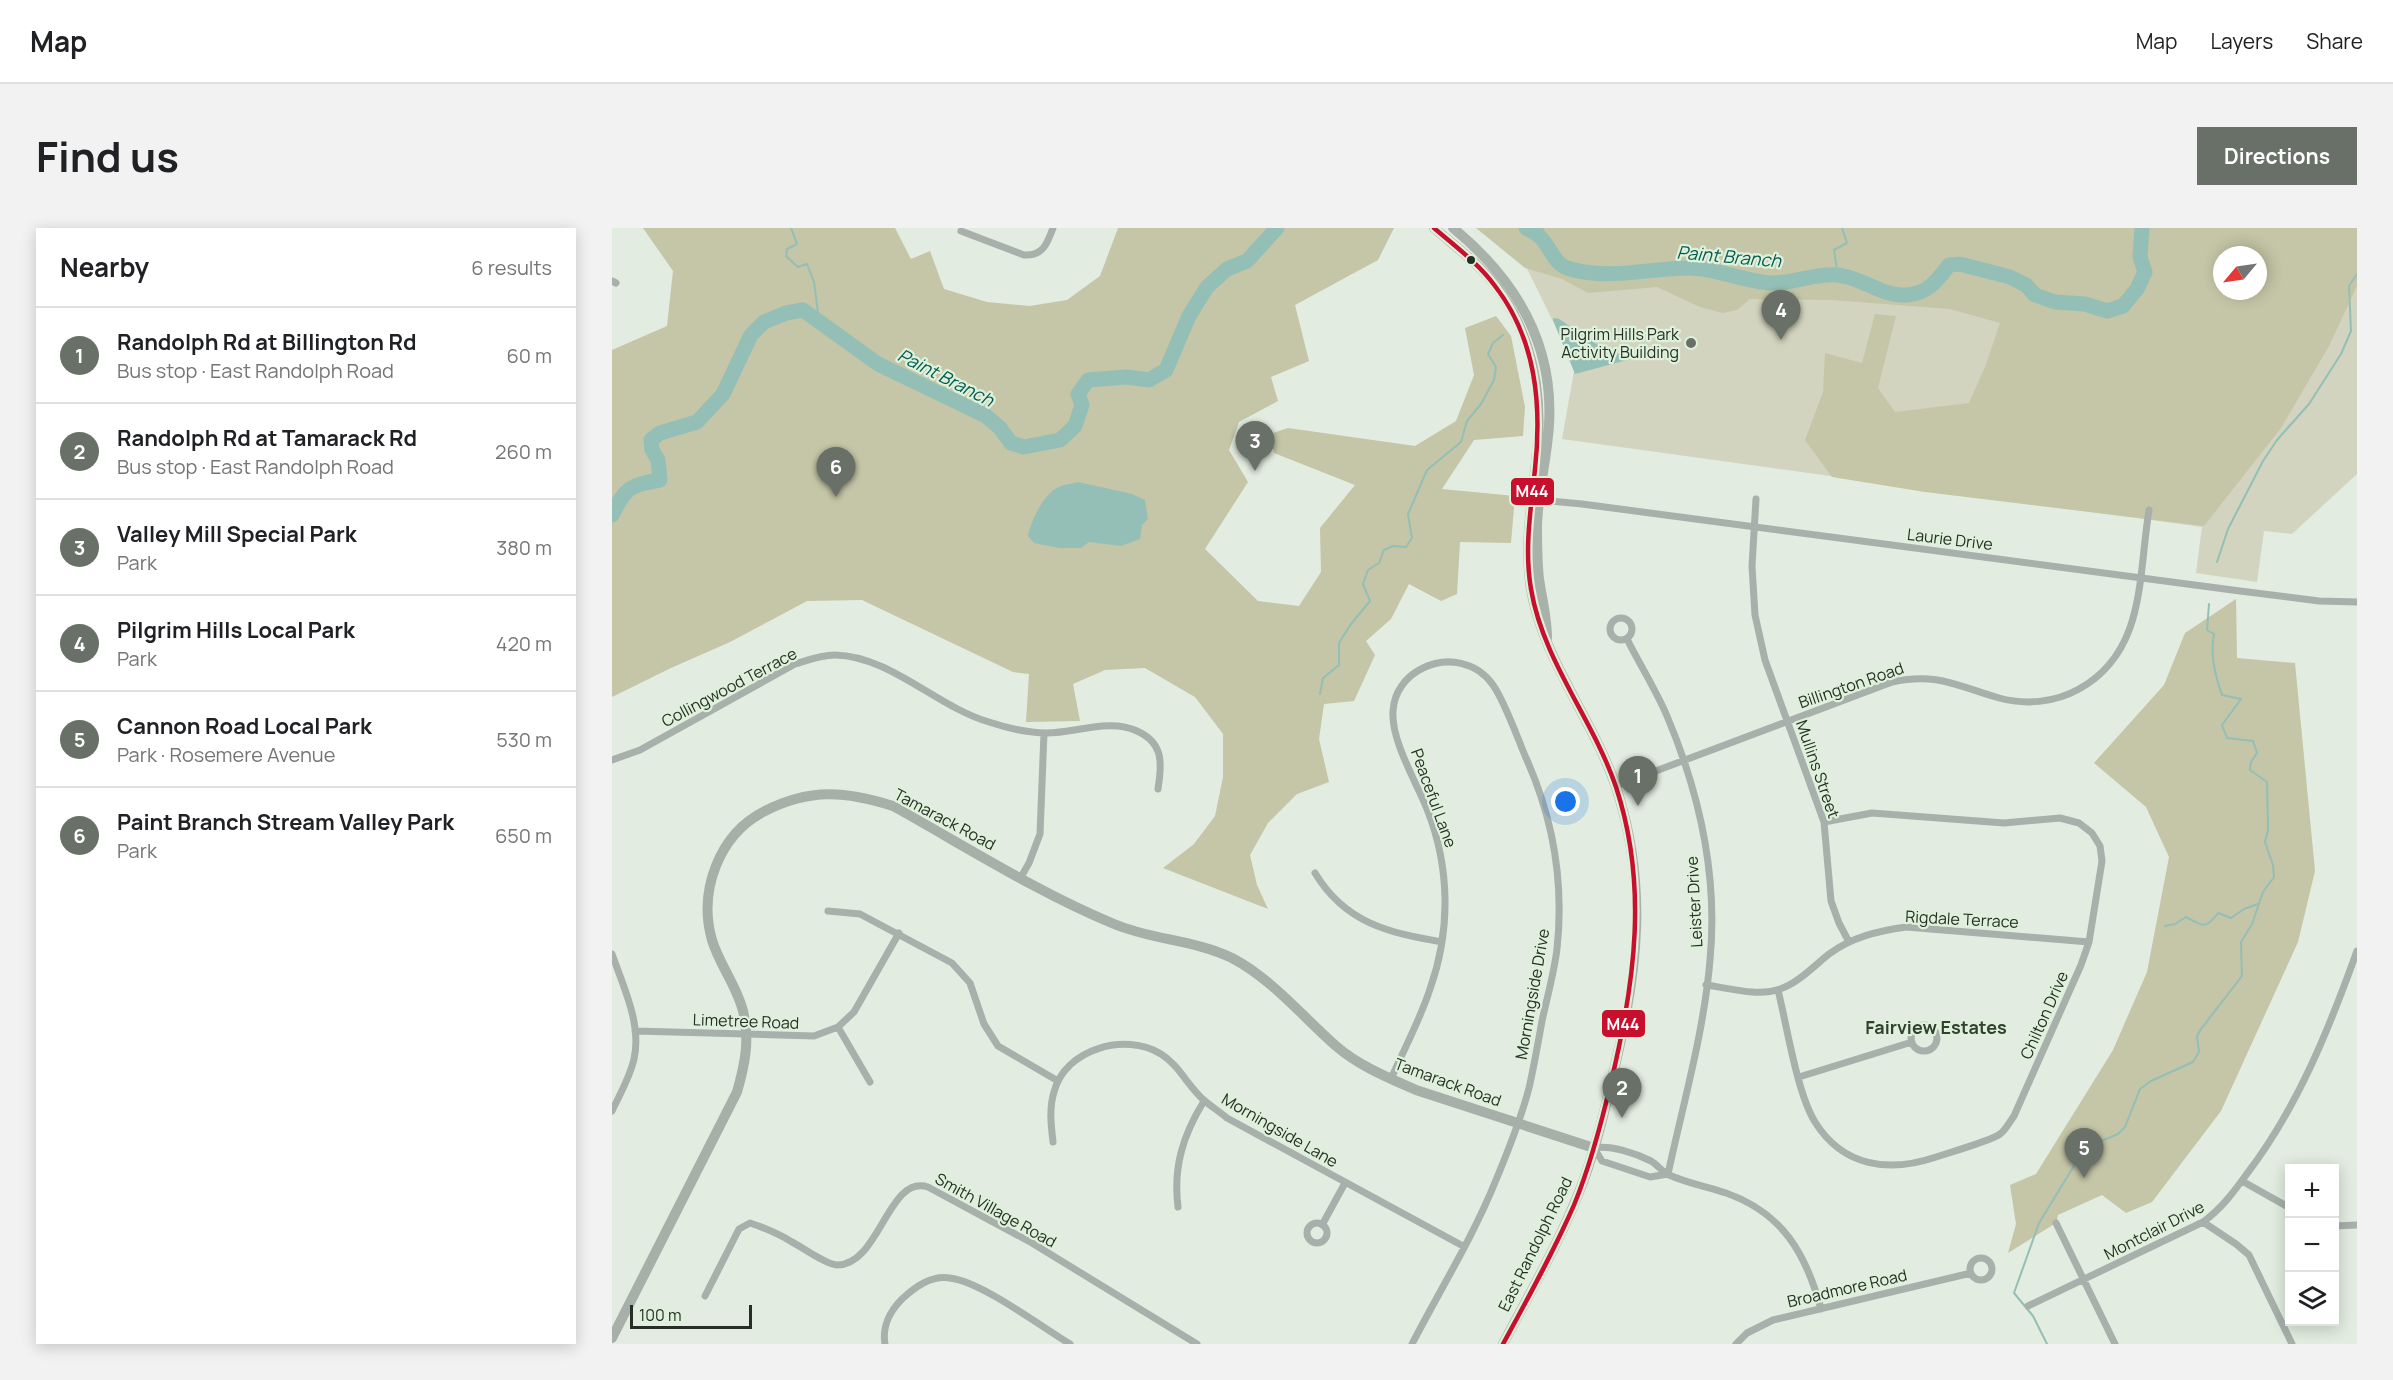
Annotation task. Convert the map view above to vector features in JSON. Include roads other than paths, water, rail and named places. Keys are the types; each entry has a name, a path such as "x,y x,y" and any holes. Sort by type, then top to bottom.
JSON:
{"main road":[{"name":"East Randolph Road","path":"1434,228 1491,280 1513,313 1528,348 1538,396 1538,439 1528,526 1528,567 1538,621 1599,744 1616,786 1626,821 1634,867 1637,908 1633,986 1605,1111 1594,1148 1582,1183 1558,1238 1503,1344"},
{"name":"East Randolph Road","path":"1453,228 1479,251 1515,294 1523,306 1538,345 1549,405 1548,439 1539,500 1537,551 1539,579 1547,621 1547,638"}],"street":[{"path":"961,231 1024,255 1034,255 1041,252 1053,228"},
{"name":"Mullins Street","path":"1756,499 1752,566 1755,615 1765,660 1824,822 1831,902 1849,942"},
{"name":"Laurie Drive","path":"1539,500 2319,601 2357,602"},
{"name":"Billington Road","path":"1616,786 1892,682 1923,677 1943,680 2024,703 2068,696 2094,681 2120,653 2132,625 2149,510"},
{"name":"Leister Drive","path":"1627,639 1666,714 1684,760 1700,814 1709,868 1711,934 1706,985 1697,1044 1668,1174"},
{"name":"Collingwood Terrace","path":"612,760 640,750 795,664 816,657 834,655 856,658 874,664 985,721 1015,729 1044,733 1113,726 1136,730 1150,739 1159,754 1162,764 1158,789"},
{"name":"Peaceful Lane","path":"1391,1079 1431,988 1442,942 1446,904 1442,856 1428,813 1394,730 1392,710 1396,695 1415,672 1434,662 1450,661"},
{"name":"Morningside Drive","path":"1412,1344 1495,1183 1518,1123 1528,1090 1557,952 1560,909 1556,860 1547,814 1533,772 1493,684 1476,668 1450,661"},
{"path":"1021,877 1040,834 1044,733"},
{"name":"Tamarack Road","path":"612,1338 737,1092 745,1064 747,1034 743,1010 712,940 708,909 711,882 718,860 726,845 742,827 759,814 779,804 813,795 839,793 864,797 892,806 1084,911 1147,935 1202,946 1232,959 1264,980 1338,1048 1391,1079 1416,1090 1594,1148 1606,1146 1642,1158 1652,1162 1668,1174 1754,1205 1779,1225 1794,1242 1814,1282 1821,1309"},
{"name":"Chilton Drive","path":"1778,990 1805,1101 1814,1122 1827,1139 1846,1154 1863,1162 1885,1167 1915,1165 2000,1135 2014,1116 2089,942 2102,861 2100,846 2092,833 2079,823 2060,818 2004,823 1872,813 1824,822"},
{"path":"1316,873 1324,888 1334,898 1367,922 1393,933 1442,942"},
{"path":"828,911 860,914 952,963 962,973 976,996 984,1024 998,1046 1058,1082"},
{"name":"Rigdale Terrace","path":"1778,990 1790,985 1849,942 1878,931 1906,927 2089,942"},
{"path":"870,1082 838,1027 854,1012 899,933"},
{"name":"Montclair Drive","path":"2028,1306 2203,1222 2218,1211 2267,1148 2294,1103 2357,952"},
{"path":"612,954 633,1017 635,1031 634,1058 628,1079 612,1111"},
{"path":"1706,985 1751,991 1778,990"},
{"name":"Limetree Road","path":"635,1031 814,1036 838,1027"},
{"path":"1799,1077 1912,1042"},
{"name":"Morningside Lane","path":"1053,1142 1050,1115 1054,1090 1063,1073 1080,1058 1100,1048 1123,1044 1143,1047 1160,1054 1178,1069 1204,1101 1227,1118 1463,1246"},
{"path":"1178,1207 1176,1189 1181,1148 1191,1121 1204,1101"},
{"name":"Tamarack Road","path":"1594,1148 1602,1161 1650,1177 1668,1174"},
{"path":"2242,1181 2285,1206"},
{"path":"1322,1225 1345,1183"},
{"name":"Smith Village Road","path":"705,1296 739,1229 750,1223 777,1234 835,1266 848,1263 860,1256 903,1194 910,1187 919,1184 1032,1243 1197,1344"},
{"path":"2203,1222 2248,1255 2292,1344"},
{"path":"2056,1223 2115,1344"},
{"path":"2339,1226 2357,1225"},
{"name":"Broadmore Road","path":"1736,1344 1747,1334 1773,1320 1971,1273"},
{"path":"885,1344 887,1318 897,1304 915,1287 933,1279 949,1277 973,1284 1070,1344"}],"water":[{"path":"1554,318 1598,345 1631,359 1575,374"},
{"path":"1078,482 1132,494 1145,500 1148,519 1142,525 1140,539 1121,546 1089,542 1081,548 1059,548 1034,543 1028,536 1029,530 1046,498 1057,488"}],"waterway":[{"path":"791,228 797,244 787,249 786,256 798,267 807,264 814,282 819,320"},
{"name":"Paint Branch","path":"612,515 621,498 630,489 660,480 658,460 652,450 651,440 660,433 697,422 723,394 751,335 764,322 786,313 803,310 878,364 986,416 1000,428 1011,443 1024,447 1060,440 1075,426 1082,405 1078,394 1088,380 1126,377 1149,380 1166,370 1189,316 1207,287 1227,269 1247,261 1277,228"},
{"name":"Paint Branch","path":"1526,228 1539,236 1555,259 1563,266 1582,272 1613,274 1689,268 1770,283 1837,275 1855,279 1889,293 1907,295 1926,289 1949,265 1960,264 2010,277 2026,285 2035,295 2055,302 2085,304 2107,311 2123,306 2137,289 2145,272 2140,257 2142,228"},
{"path":"1540,236 1543,228"},
{"path":"1838,275 1834,250 1847,243 1842,228"},
{"path":"2217,562 2228,529 2263,461 2277,440 2309,404 2341,354 2351,331 2349,286 2357,274"},
{"path":"1320,694 1323,678 1339,665 1339,643 1370,601 1363,584 1368,570 1379,563 1384,550 1393,546 1406,547 1412,538 1408,514 1427,470 1461,442 1467,421 1481,404 1494,380 1496,367 1488,354 1493,343 1503,335"},
{"path":"2047,1344 2033,1316 2014,1293 2039,1223 2080,1156 2097,1143 2118,1134 2125,1127 2140,1089 2151,1081 2193,1062 2199,1052 2197,1036 2242,976 2241,942 2252,924 2263,892 2274,877 2273,865 2265,842 2268,830 2267,782 2250,770 2251,762 2257,753 2253,741 2227,738 2222,725 2241,699 2222,695 2214,665 2214,634 2207,630 2209,604"},
{"path":"2165,926 2175,924 2186,917 2203,925 2210,922 2218,913 2231,918 2244,909 2258,904"}],"place":[{"name":"Pilgrim Hills Local Park","path":"1781,340"},
{"name":"Pilgrim Hills Park Activity Building","path":"1691,343"},
{"name":"Valley Mill Special Park","path":"1255,471"},
{"name":"Paint Branch Stream Valley Park","path":"836,497"},
{"name":"Randolph Rd at Billington Rd","path":"1638,806"},
{"name":"Randolph Rd at Tamarack Rd","path":"1622,1118"},
{"name":"Cannon Road Local Park","path":"2084,1178"}],"district":[{"name":"Fairview Estates","path":"1936,1027"}]}
